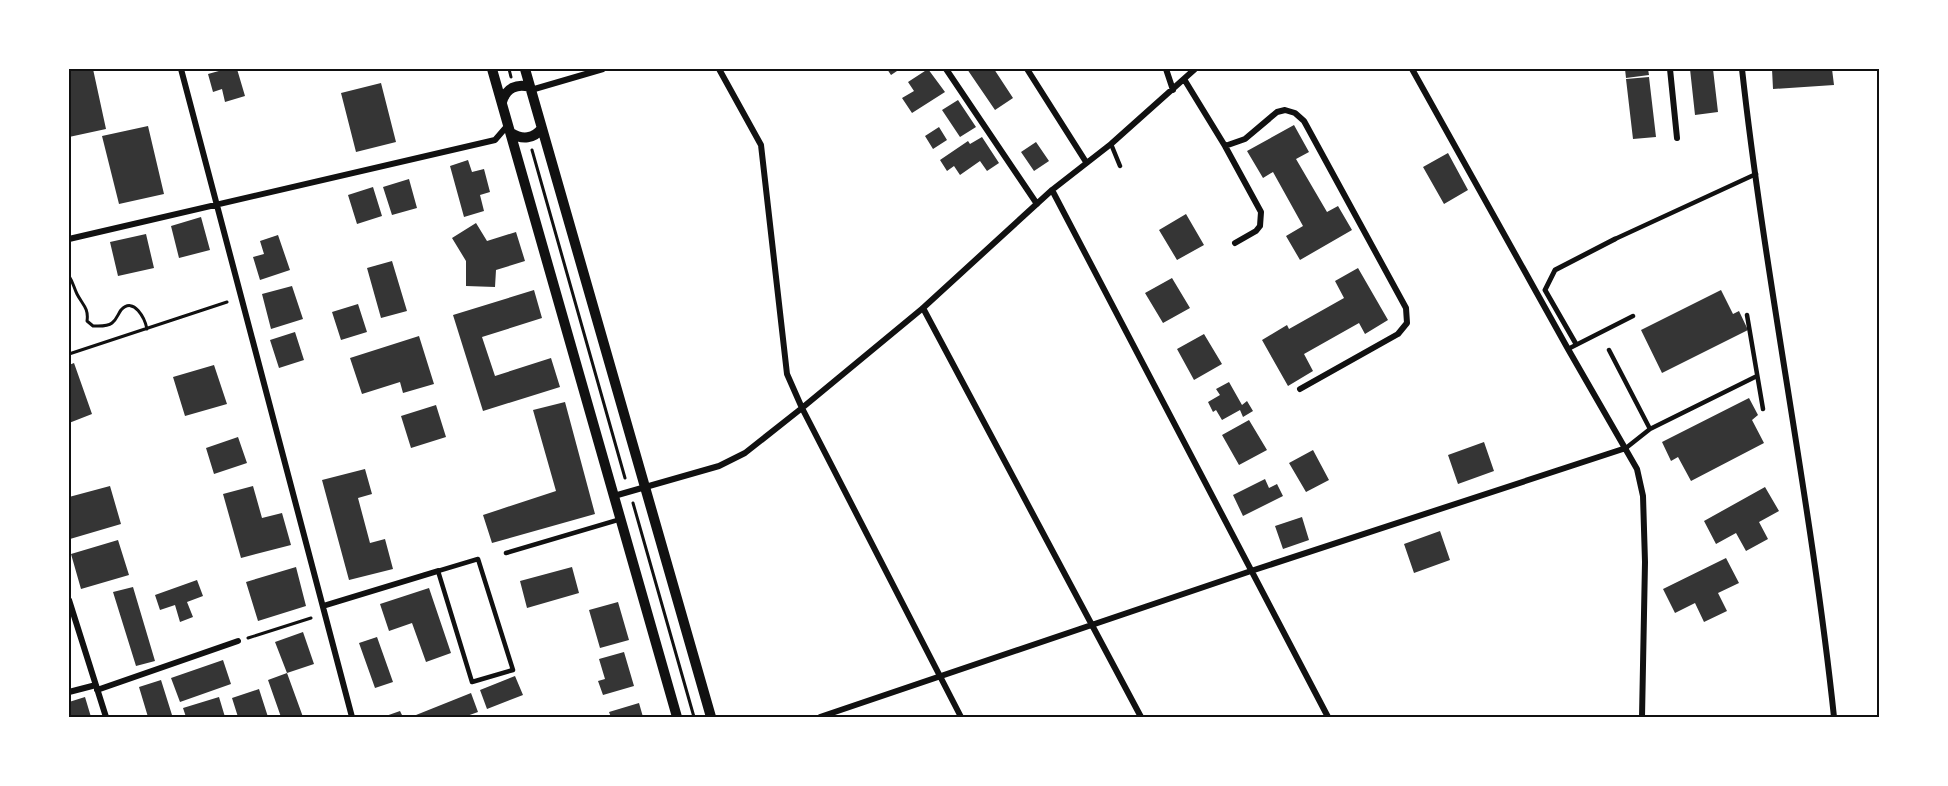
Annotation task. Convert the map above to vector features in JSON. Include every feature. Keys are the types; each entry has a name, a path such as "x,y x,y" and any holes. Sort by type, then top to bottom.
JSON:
{"street":[{"path":"181,69 352,717"},
{"path":"492,69 677,717"},
{"path":"525,69 711,717"},
{"path":"502,102 504,95 510,89 519,86 530,88 603,69"},
{"path":"719,69 762,145 787,374 802,408 961,717"},
{"path":"946,69 1037,204"},
{"path":"1027,69 1086,162"},
{"path":"1166,69 1173,90"},
{"path":"614,496 734,460 802,408 923,308 1037,204 1111,144 1195,69"},
{"path":"1412,69 1637,469 1643,496 1645,562 1642,717"},
{"path":"1670,69 1677,138"},
{"path":"1742,69 1803,491 1816,564 1834,717"},
{"path":"1184,79 1225,146 1261,212 1260,226 1256,231 1235,243"},
{"path":"1225,146 1245,139 1277,112 1285,110 1295,113 1304,121 1406,308 1407,323 1398,334 1300,389"},
{"path":"509,129 516,137 528,138 539,133 542,128"},
{"path":"69,239 495,140 509,129"},
{"path":"1053,190 1328,717"},
{"path":"1576,344 1545,290 1555,270 1615,239"},
{"path":"923,308 1141,717"},
{"path":"820,717 1251,571 1626,448"},
{"path":"323,606 438,571"},
{"path":"69,600 106,717"},
{"path":"69,692 96,687 238,642"}],"lane":[{"path":"1111,144 1120,166"},
{"path":"1615,239 1756,174"},
{"path":"1747,315 1763,409"},
{"path":"1568,350 1633,316"},
{"path":"1609,350 1650,429"},
{"path":"1626,448 1650,429 1757,376"},
{"path":"506,553 621,519"},
{"path":"478,559 513,670 472,682 438,571 478,559"}],"path":[{"path":"531,146 625,478"},
{"path":"69,276 85,305 88,314 87,321 93,326 111,323 120,311 129,307 142,314 147,329"},
{"path":"69,354 227,302"},
{"path":"633,503 694,717"},
{"path":"238,642 311,618"}],"building":[{"path":"69,69 93,69 106,129 69,137"},
{"path":"226,69 237,69 245,96 225,102 222,89 213,92 208,74"},
{"path":"887,69 900,69 891,75"},
{"path":"928,69 945,92 912,113 902,98 914,91 908,82"},
{"path":"967,69 994,69 1013,98 995,110"},
{"path":"1625,69 1648,69 1649,75 1626,78"},
{"path":"1690,69 1713,69 1718,112 1695,115"},
{"path":"1772,69 1832,69 1834,85 1773,89"},
{"path":"1649,77 1656,137 1633,139 1626,79"},
{"path":"381,83 396,142 356,152 341,93"},
{"path":"958,100 976,127 960,137 942,110"},
{"path":"1294,125 1309,152 1296,159 1327,212 1338,206 1352,230 1300,260 1286,236 1303,226 1273,172 1263,178 1247,151"},
{"path":"148,126 164,194 119,204 102,136"},
{"path":"939,127 947,140 933,149 925,136"},
{"path":"982,137 999,163 987,171 980,161 960,175 954,166 947,171 940,160 968,141 970,144"},
{"path":"1036,142 1049,161 1034,171 1021,152"},
{"path":"1448,153 1468,190 1444,204 1423,167"},
{"path":"468,160 472,172 484,169 490,192 480,195 484,211 464,217 450,166"},
{"path":"409,179 417,208 392,215 383,187"},
{"path":"373,187 382,216 357,224 348,195"},
{"path":"1186,214 1204,245 1177,260 1159,230"},
{"path":"201,217 210,250 179,258 171,226"},
{"path":"476,223 487,241 516,232 525,261 496,270 495,287 466,286 466,261 452,238"},
{"path":"146,234 154,268 118,276 110,242"},
{"path":"278,235 290,270 260,280 253,257 264,254 260,241"},
{"path":"392,261 407,311 381,318 367,268"},
{"path":"1358,268 1388,320 1365,334 1359,323 1304,354 1313,371 1288,386 1262,340 1287,325 1289,329 1344,298 1335,281"},
{"path":"1172,278 1190,308 1163,323 1145,293"},
{"path":"292,286 303,319 271,329 262,294"},
{"path":"534,290 542,318 482,337 495,376 551,358 560,387 483,411 453,315"},
{"path":"1721,290 1733,314 1739,311 1748,330 1662,373 1641,330"},
{"path":"358,304 367,332 341,340 332,312"},
{"path":"295,332 304,360 279,368 270,340"},
{"path":"1204,334 1222,364 1194,380 1177,349"},
{"path":"419,336 434,384 403,393 400,382 362,394 350,358"},
{"path":"74,363 92,414 69,423 69,365"},
{"path":"214,365 227,404 185,416 173,377"},
{"path":"1229,382 1242,405 1247,401 1253,411 1243,417 1240,410 1222,420 1216,410 1213,412 1208,402 1220,395 1216,389"},
{"path":"1749,398 1758,415 1752,420 1764,443 1691,481 1678,457 1671,461 1662,442"},
{"path":"565,402 595,514 492,543 483,515 556,491 533,410"},
{"path":"436,405 446,437 411,448 401,416"},
{"path":"1249,420 1267,450 1239,465 1222,435"},
{"path":"238,437 247,463 214,474 206,448"},
{"path":"1484,442 1494,471 1458,484 1448,455"},
{"path":"1313,450 1329,480 1306,492 1289,463"},
{"path":"365,469 372,494 358,498 370,543 385,539 393,569 349,580 322,480"},
{"path":"1265,479 1269,488 1277,484 1283,496 1243,516 1233,495"},
{"path":"110,486 121,524 70,539 69,497"},
{"path":"253,486 262,518 282,513 291,545 241,558 223,494"},
{"path":"1765,487 1779,511 1759,522 1768,539 1746,551 1736,533 1716,544 1704,521"},
{"path":"1302,517 1309,540 1283,549 1275,526"},
{"path":"1440,531 1450,560 1414,573 1404,544"},
{"path":"118,540 129,575 81,589 71,554"},
{"path":"1726,558 1739,583 1718,593 1727,611 1704,622 1695,603 1675,613 1663,589"},
{"path":"296,567 306,606 258,621 246,582"},
{"path":"572,567 579,593 527,608 520,581"},
{"path":"197,580 203,596 187,602 193,617 180,622 175,605 160,610 155,595"},
{"path":"133,587 155,661 136,666 113,592"},
{"path":"429,588 451,653 426,662 412,623 389,631 380,604"},
{"path":"618,602 629,640 600,648 589,610"},
{"path":"303,632 314,664 287,673 275,642"},
{"path":"377,637 393,682 375,688 359,643"},
{"path":"624,652 634,686 603,695 598,681 605,679 599,659"},
{"path":"223,660 231,684 180,702 171,678"},
{"path":"287,673 303,717 281,717 268,680"},
{"path":"515,676 523,695 487,709 480,690"},
{"path":"161,680 172,715 148,717 139,687"},
{"path":"259,689 268,717 238,717 232,698"},
{"path":"471,693 478,712 464,717 417,717 416,715"},
{"path":"85,697 91,717 69,717 69,702"},
{"path":"219,697 225,717 186,717 183,708"},
{"path":"639,703 643,717 611,717 609,712"},
{"path":"400,711 403,717 383,717"}]}
